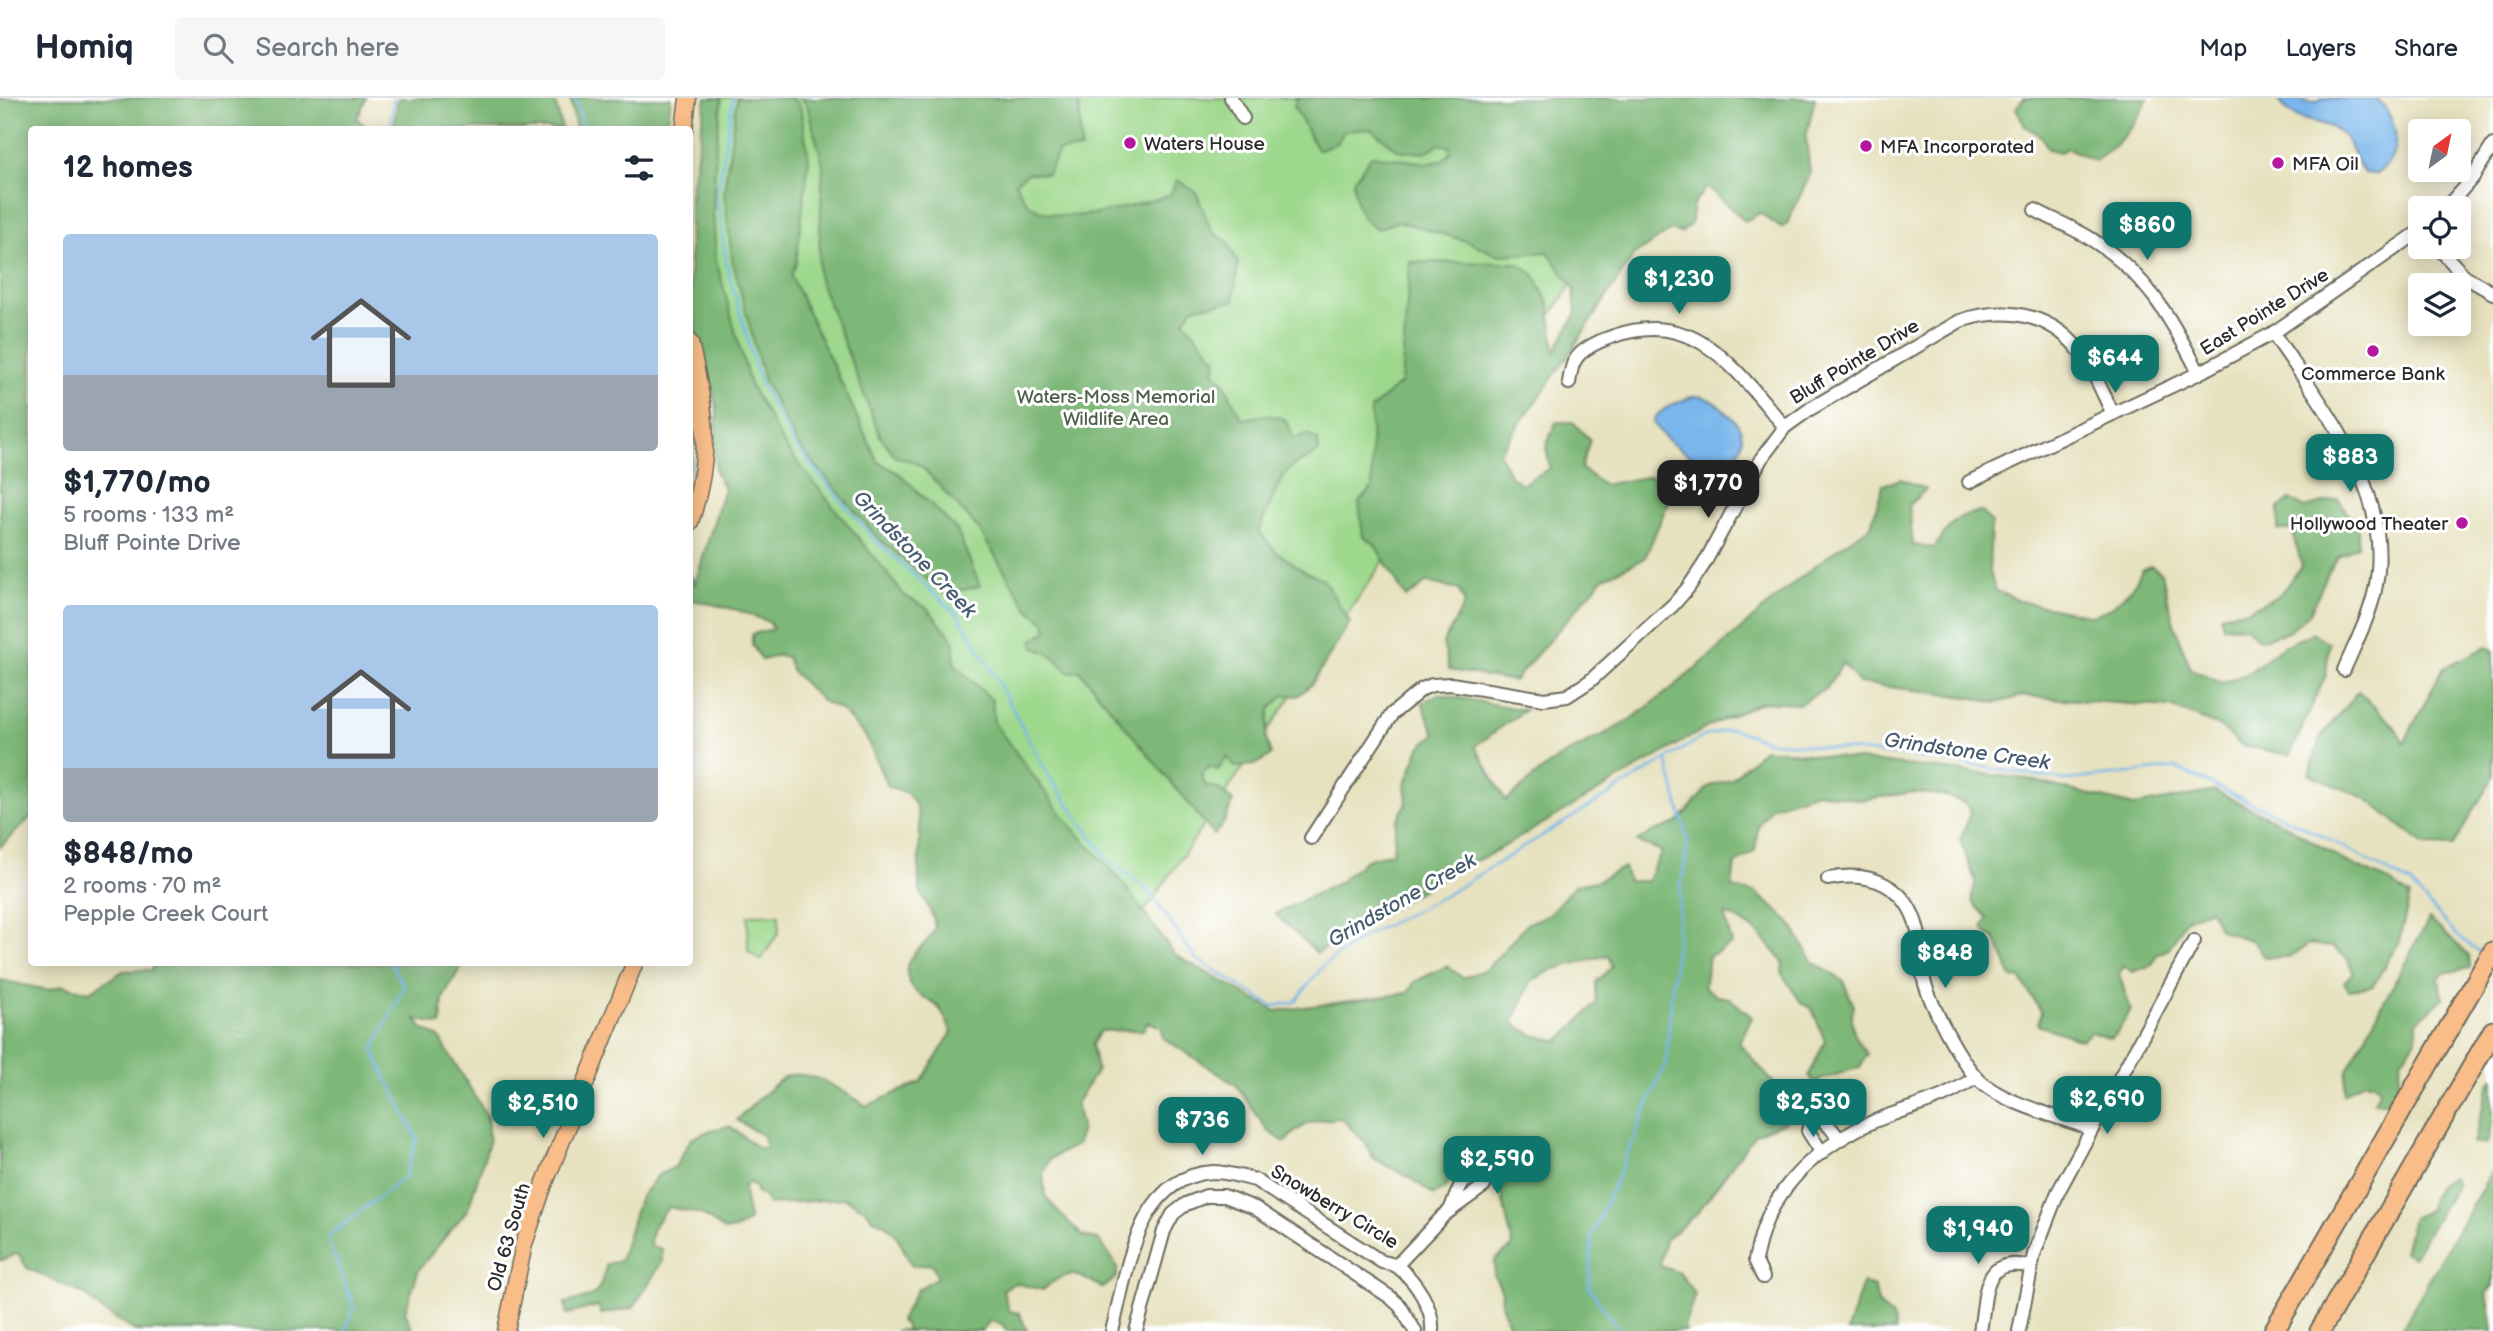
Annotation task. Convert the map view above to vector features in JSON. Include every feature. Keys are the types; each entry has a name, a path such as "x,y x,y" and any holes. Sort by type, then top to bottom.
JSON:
{"highway":[{"path":"2274,1331 2493,952"},
{"path":"2320,1331 2493,1031"}],"main road":[{"path":"684,126 688,98"},
{"path":"693,358 705,416 706,442 703,472 693,510"},
{"name":"Old 63 South","path":"506,1331 524,1244 543,1186 633,966"}],"street":[{"path":"1231,98 1243,118"},
{"path":"2456,196 2473,177 2493,145"},
{"path":"2035,210 2088,237 2138,276 2173,322 2199,373"},
{"name":"East Pointe Drive","path":"1969,482 2199,373 2273,332 2408,239"},
{"path":"2449,259 2465,276 2493,293"},
{"name":"Bluff Pointe Drive","path":"1311,838 1392,715 1422,689 1432,685 1451,684 1544,699 1567,696 1590,681 1688,588 1704,564 1761,458 1785,427 1810,409 1960,321 1981,314 2004,312 2024,315 2048,324 2070,340 2086,360 2113,414"},
{"path":"1569,383 1575,361 1599,342 1639,330 1669,331 1687,335 1723,356 1785,427"},
{"path":"2273,332 2340,434 2360,471 2373,509 2378,546 2376,588 2368,615 2344,670"},
{"path":"1828,879 1846,875 1866,876 1881,882 1906,904 1919,933 1924,980 1933,1004 1976,1077 1998,1095 2092,1129"},
{"path":"2019,1331 2031,1267 2046,1218 2194,941"},
{"path":"1763,1277 1755,1260 1771,1211 1794,1177 1840,1140 1891,1114 1944,1097 1976,1077"},
{"path":"1822,1153 1808,1131 1813,1121 1819,1119 1826,1122 1840,1140"},
{"name":"Snowberry Circle","path":"1112,1331 1142,1222 1165,1192 1182,1181 1199,1175 1222,1173 1255,1181 1382,1262 1397,1265 1422,1296 1433,1320 1432,1331"},
{"path":"1136,1331 1164,1231 1173,1214 1206,1196 1224,1196 1255,1208 1400,1306 1415,1331"},
{"path":"1397,1265 1450,1210"},
{"path":"1370,1284 1382,1262"},
{"path":"1980,1331 1988,1284 1995,1270 2014,1263 2031,1267"}],"green space":[{"path":"0,98 366,98 357,119 366,126 28,126 28,820 0,847"},
{"path":"398,98 554,98 561,126 394,126"},
{"path":"570,98 671,98 667,126 575,126"},
{"path":"706,98 722,98 716,146 713,212 716,260 750,385 787,449 905,596 927,608 953,639 955,665 992,700 994,723 1069,824 1118,877 1175,955 1276,1011 1408,993 1414,982 1447,966 1463,978 1487,969 1528,923 1549,914 1575,885 1597,881 1624,867 1628,881 1647,881 1662,851 1637,842 1652,832 1677,823 1709,786 1732,779 1764,749 2027,779 2134,806 2215,791 2291,828 2346,862 2389,881 2410,896 2399,941 2373,986 2349,990 2344,982 2353,972 2347,958 2332,947 2310,944 2288,957 2264,957 2253,941 2220,930 2210,909 2186,919 2169,949 2157,954 2152,965 2132,972 2124,965 2119,974 2131,1010 2116,1034 2110,1038 2091,1032 2082,1040 2038,1025 2041,1012 2021,979 2012,978 1995,938 1987,934 1983,927 1988,918 1974,902 1976,882 1960,840 1971,813 1967,804 1947,796 1914,792 1862,800 1817,792 1771,807 1758,826 1755,851 1735,864 1732,888 1756,893 1789,921 1812,961 1843,981 1854,1006 1854,1031 1867,1054 1860,1067 1814,1082 1809,1075 1825,1041 1812,1009 1800,1001 1782,974 1783,962 1764,939 1734,917 1724,914 1732,944 1709,956 1704,987 1717,996 1729,998 1752,1017 1739,1043 1783,1094 1787,1121 1755,1134 1698,1212 1665,1240 1660,1266 1680,1273 1695,1295 1684,1326 1686,1331 1512,1331 1501,1304 1502,1291 1494,1275 1495,1260 1513,1246 1496,1171 1487,1162 1469,1157 1453,1168 1447,1186 1434,1195 1412,1179 1373,1158 1364,1141 1341,1118 1310,1123 1297,1130 1285,1142 1268,1131 1236,1085 1162,1037 1162,1027 1148,1022 1143,1030 1100,1031 1092,1045 1097,1070 1076,1104 1081,1126 1078,1144 1050,1159 1043,1173 1045,1196 1083,1236 1099,1240 1117,1266 1117,1277 1103,1288 1072,1275 1059,1278 1043,1290 1014,1283 1003,1290 1009,1311 1019,1313 1027,1330 1007,1331 1002,1324 989,1321 983,1331 895,1331 906,1330 906,1326 900,1321 917,1290 937,1277 932,1264 912,1266 888,1226 873,1219 865,1209 844,1198 769,1205 750,1183 745,1184 744,1188 749,1220 739,1228 726,1231 701,1214 669,1207 655,1225 650,1240 650,1246 662,1249 662,1262 633,1308 601,1314 598,1306 567,1314 565,1303 595,1293 607,1264 620,1261 639,1199 658,1175 675,1167 691,1139 711,1130 730,1126 758,1148 766,1148 763,1136 737,1120 786,1076 796,1074 817,1079 867,1106 921,1082 952,1032 939,1008 912,987 907,974 909,961 931,936 935,925 920,890 919,823 912,799 902,791 888,787 866,737 841,710 822,701 791,670 787,657 779,655 762,660 752,645 752,634 773,629 769,622 738,610 693,600 693,580 695,584 724,488 715,470 717,407 693,317 693,178","holes":["1608,955 1612,967 1596,982 1596,1004 1559,1041 1533,1035 1513,1023 1531,981 1554,969"]},
{"name":"Waters-Moss Memorial Wildlife Area","path":"713,98 1708,98 1644,178 1135,926 732,389 697,280"},
{"path":"737,98 791,98 800,106 809,159 796,263 791,276 878,462 900,474 957,530 980,586 944,594 877,537 798,445 764,381 732,259 724,192"},
{"path":"801,98 1079,98 1081,149 1059,151 1047,174 1028,173 1015,182 1030,205 1044,212 1061,215 1099,213 1170,195 1177,180 1196,192 1212,232 1228,242 1238,263 1234,301 1193,307 1184,321 1217,360 1214,372 1223,381 1242,419 1267,415 1285,419 1294,439 1307,434 1318,440 1319,451 1294,465 1284,476 1259,531 1274,550 1306,572 1323,579 1350,622 1312,684 1298,696 1284,695 1270,709 1266,738 1271,755 1255,765 1235,767 1227,757 1218,770 1209,767 1201,775 1206,786 1217,788 1233,801 1223,824 1214,835 1080,671 1069,672 1052,655 1036,648 1032,641 1048,630 1045,622 1028,609 978,528 923,468 912,461 896,457 880,436 818,276 823,165 807,105"},
{"path":"1297,98 1815,98 1806,137 1810,174 1787,224 1781,228 1760,213 1745,221 1707,187 1693,204 1692,222 1681,233 1671,230 1634,255 1568,356 1499,453 1511,477 1522,484 1550,468 1546,447 1556,422 1573,422 1590,440 1581,468 1603,485 1651,476 1674,488 1645,558 1603,578 1514,681 1449,670 1443,643 1465,603 1459,590 1427,582 1406,598 1374,543 1363,537 1359,502 1372,488 1371,409 1401,383 1410,262 1517,263 1534,274 1549,305 1555,351 1576,314 1574,288 1548,252 1497,255 1469,242 1398,221 1378,229 1371,225 1359,209 1353,181 1372,155 1427,163 1442,161 1451,152 1449,146 1439,144 1424,153 1398,150 1371,129 1344,131 1337,143 1317,150 1294,106"},
{"path":"2024,98 2148,98 2126,134 2095,161 2068,148 2060,152 2048,149 2042,137 2025,126 2016,108"},
{"path":"693,408 694,414 693,459"},
{"path":"1901,479 1926,489 1909,505 1913,545 1934,548 1958,519 1982,512 1991,522 1989,572 1996,591 2023,602 2093,616 2112,607 2133,587 2142,570 2151,566 2162,573 2181,645 2191,669 2221,683 2247,674 2283,646 2312,633 2329,643 2326,675 2290,755 2241,745 2219,726 2171,707 2022,696 1996,703 1859,683 1843,663 1827,688 1799,704 1762,702 1711,725 1491,854 1461,866 1317,953 1275,914 1338,883 1366,860 1393,852 1396,822 1407,802 1405,785 1420,747 1435,734 1422,703 1438,694 1525,710 1475,746 1506,801 1556,760 1606,734 1665,693 1809,570 1871,526 1883,485"},
{"path":"2290,499 2305,508 2338,499 2358,528 2358,546 2338,557 2310,613 2288,632 2259,640 2246,627 2223,626 2220,615 2248,610 2278,596 2302,566 2292,530 2278,530 2279,508"},
{"path":"2487,647 2493,650 2493,777 2453,846 2424,845 2367,799 2309,774 2320,738 2358,691 2394,725 2404,743 2443,668"},
{"path":"779,914 779,932 761,960 748,951 748,915"},
{"path":"2429,919 2469,955 2470,968 2444,973 2438,979 2444,998 2417,1021 2417,1040 2401,1060 2398,1085 2385,1102 2374,1102 2380,1089 2374,1083 2365,1081 2344,1094 2347,1070"},
{"path":"153,966 461,966 443,998 441,1025 416,1019 423,1029 439,1037 487,1116 489,1142 468,1209 419,1269 405,1311 413,1331 135,1331 94,1305 88,1296 27,1268 18,1253 0,1261 0,980 48,990 63,985 89,992 123,971 152,970"},
{"path":"2493,1076 2493,1120 2487,1143 2473,1144 2489,1084"},
{"path":"2493,1169 2493,1285 2487,1294 2493,1331 2400,1331"},
{"path":"2453,1177 2457,1184 2413,1257 2404,1252 2413,1218 2428,1210 2438,1185"},
{"path":"1863,1283 1874,1287 1878,1303 1893,1318 1896,1331 1847,1331"}],"water":[{"path":"2278,98 2296,98 2312,103 2322,98 2376,99 2390,116 2394,127 2395,148 2391,158 2376,174 2364,173 2343,135 2330,126 2290,113"},
{"path":"1694,396 1716,403 1738,426 1742,435 1741,445 1730,460 1711,462 1691,456 1665,437 1653,422 1665,409"}],"waterway":[{"name":"Grindstone Creek","path":"390,126 394,98"},
{"name":"Grindstone Creek","path":"575,98 582,126"},
{"name":"Grindstone Creek","path":"733,98 717,196 727,267 760,383 795,446 872,537 959,616 1048,775 1108,860 1147,889 1196,959 1273,1006 1295,1002 1324,965 1365,936 1446,895 1704,736 1732,729 1768,741 1931,759 2066,780 2176,768 2325,837 2411,884 2457,936 2482,953"},
{"path":"1619,1331 1589,1287 1592,1236 1666,1062 1681,885 1688,842 1667,761"},
{"path":"345,1331 354,1307 327,1237 405,1177 417,1138 373,1051 404,986 392,966"}],"place":[{"name":"Waters House","path":"1130,143"},
{"name":"MFA Incorporated","path":"1866,146"},
{"name":"MFA Oil","path":"2278,163"},
{"name":"Commerce Bank","path":"2373,351"},
{"name":"Hollywood Theater","path":"2462,523"}]}
